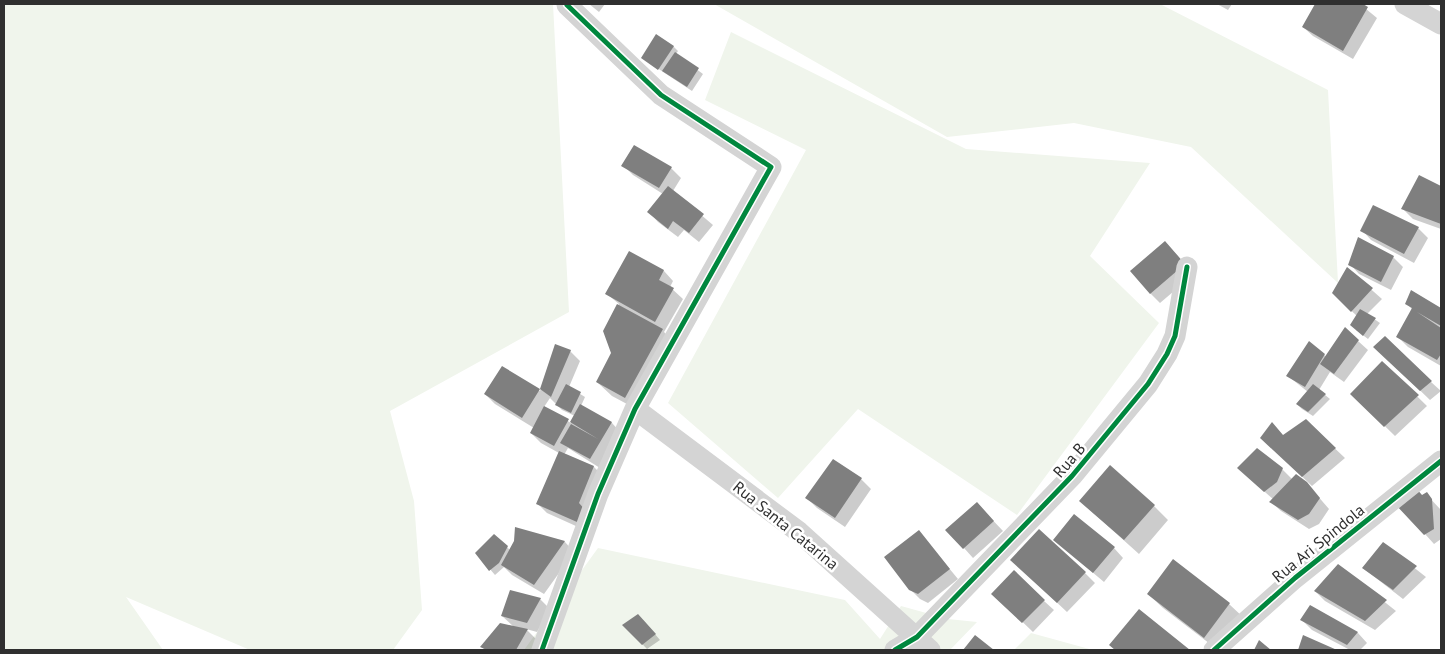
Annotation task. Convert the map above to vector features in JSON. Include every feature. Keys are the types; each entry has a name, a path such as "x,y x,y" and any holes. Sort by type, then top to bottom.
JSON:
{"street":[{"path":"1405,4 1441,24"},
{"path":"542,650 598,494 635,409 771,166 661,95 567,5"},
{"name":"Rua B","path":"895,650 923,644 1072,476 1148,384 1167,354 1175,336 1187,267"},
{"name":"Rua Santa Catarina","path":"635,409 799,532 923,644"},
{"name":"Rua Ari Spindola","path":"1214,650 1294,578 1441,461"}],"shaded area":[{"path":"4,4 553,4 569,312 390,411 414,501 422,610 393,650 250,650 126,597 163,650 4,650"},
{"path":"714,4 1160,4 1328,90 1338,283 1191,147 1074,123 947,137"},
{"path":"731,32 966,149 1150,163 1090,256 1159,323 1017,515 858,409 778,498 668,403 806,150 705,100"},
{"path":"598,548 845,600 880,639 901,606 948,619 977,622 950,650 524,650"},
{"path":"1031,633 1093,650 1014,650"}],"building":[{"path":"1315,4 1363,4 1368,7 1343,51 1302,27"},
{"path":"656,34 674,46 658,70 641,58"},
{"path":"675,52 699,68 687,87 662,71"},
{"path":"634,145 672,167 659,188 621,166"},
{"path":"1419,175 1441,186 1441,224 1401,209"},
{"path":"668,186 704,214 689,233 673,221 668,229 647,212"},
{"path":"1373,205 1419,227 1404,254 1360,231"},
{"path":"1358,237 1394,256 1381,282 1348,265"},
{"path":"1165,241 1185,264 1150,294 1130,271"},
{"path":"629,251 664,270 659,280 674,288 655,322 605,294"},
{"path":"1347,267 1373,288 1351,312 1332,293"},
{"path":"1411,290 1441,308 1441,326 1417,312 1441,328 1441,354 1437,360 1396,337 1412,308 1405,304"},
{"path":"617,304 663,329 625,398 596,382 611,353 603,331"},
{"path":"1360,309 1376,318 1363,336 1350,325"},
{"path":"1345,327 1359,340 1334,374 1320,364"},
{"path":"1385,336 1432,381 1420,391 1373,347"},
{"path":"1309,341 1325,354 1305,387 1286,376"},
{"path":"555,344 571,350 551,397 540,389"},
{"path":"1382,361 1419,395 1384,427 1350,394"},
{"path":"502,366 540,389 522,418 484,394"},
{"path":"566,384 581,392 571,413 555,405"},
{"path":"1313,384 1326,394 1308,412 1296,404"},
{"path":"580,404 612,422 590,459 560,443 571,424 598,439 570,422"},
{"path":"544,406 569,419 554,446 530,433"},
{"path":"1306,419 1336,448 1302,477 1260,438 1272,422 1283,435"},
{"path":"1257,448 1283,468 1277,482 1264,492 1237,468"},
{"path":"559,451 594,466 579,503 587,512 577,522 536,504"},
{"path":"833,459 862,478 835,518 805,498"},
{"path":"1110,465 1155,505 1124,540 1079,501"},
{"path":"1296,474 1307,482 1320,498 1309,514 1298,520 1269,502"},
{"path":"1415,487 1422,495 1427,492 1432,499 1434,529 1424,535 1395,504"},
{"path":"977,502 994,521 963,549 945,530"},
{"path":"1074,514 1115,547 1093,573 1053,540"},
{"path":"515,527 565,541 534,585 501,565 514,541"},
{"path":"1039,529 1086,572 1057,603 1010,560"},
{"path":"919,530 950,569 918,594 909,590 884,557"},
{"path":"494,534 508,546 499,563 489,571 475,553"},
{"path":"1383,542 1417,566 1393,590 1362,568"},
{"path":"1173,559 1230,603 1204,638 1147,594"},
{"path":"1338,564 1387,600 1365,621 1314,591"},
{"path":"1014,570 1045,600 1022,623 991,594"},
{"path":"510,590 541,598 527,623 501,616"},
{"path":"1310,605 1358,632 1347,645 1300,620"},
{"path":"1139,609 1190,650 1115,650 1109,645"},
{"path":"638,614 656,634 642,645 622,625"},
{"path":"500,623 528,629 516,650 487,650 480,647"},
{"path":"975,635 994,650 963,650"},
{"path":"1303,635 1337,650 1298,650"},
{"path":"1259,640 1271,650 1254,650"}],"cycle path":[{"path":"542,650 598,494 635,409 771,167 661,95 567,5"},
{"path":"895,650 917,637 1072,476 1148,384 1167,354 1175,336 1187,267"},
{"path":"1214,650 1295,578 1441,461"}]}
